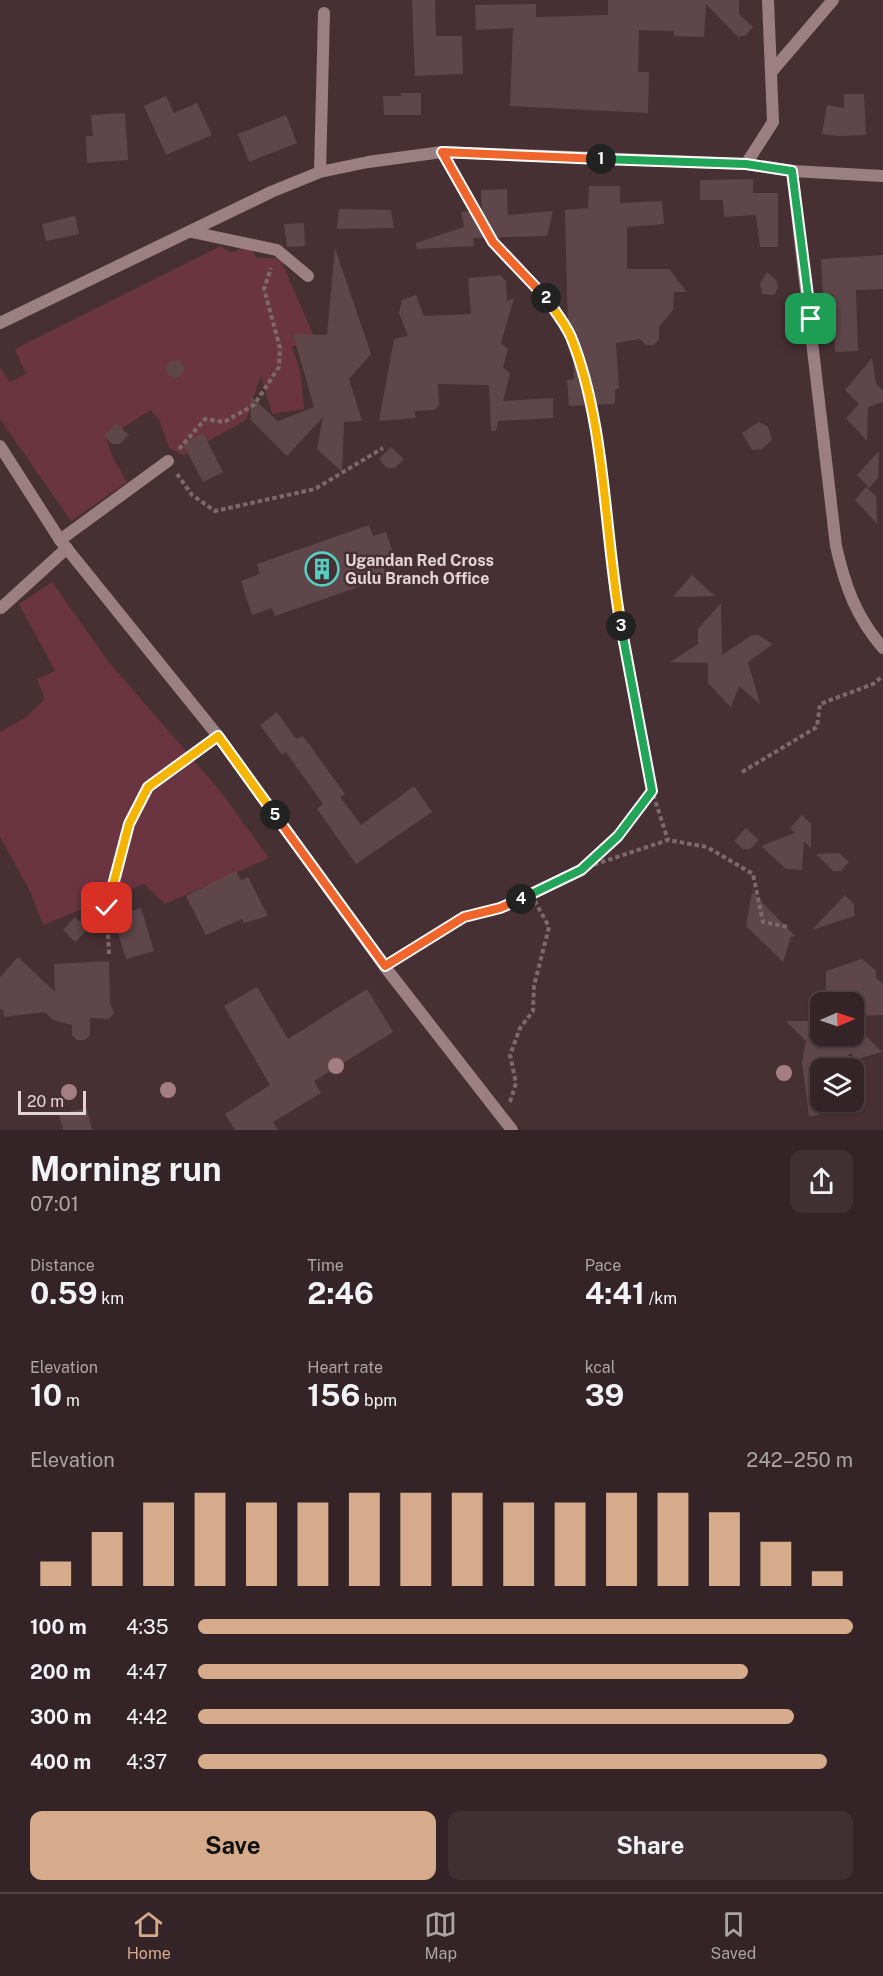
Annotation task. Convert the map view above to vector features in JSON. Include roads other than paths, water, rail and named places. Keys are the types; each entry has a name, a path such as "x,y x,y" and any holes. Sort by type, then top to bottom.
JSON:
{"street":[{"path":"746,164 773,122 773,70 768,0"},
{"path":"773,70 833,0"},
{"path":"320,172 324,13"},
{"path":"0,323 271,192 320,172 368,162 442,152 746,164 792,171 883,176"},
{"path":"792,171 836,546 845,586 861,620 883,648"},
{"path":"192,232 277,250 308,276"},
{"path":"0,446 63,544 218,736 385,966 512,1130"},
{"path":"1,608 63,544 168,461"}],"place":[{"name":"Ugandan Red Cross Gulu Branch Office","path":"322,569"}]}
